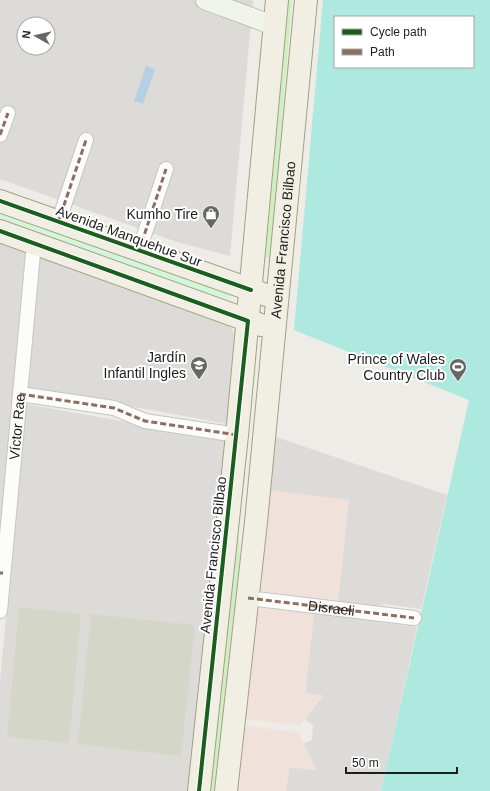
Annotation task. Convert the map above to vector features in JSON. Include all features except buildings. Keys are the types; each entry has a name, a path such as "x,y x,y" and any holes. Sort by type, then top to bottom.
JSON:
{"main road":[{"path":"205,0 291,33 302,46"},
{"name":"Avenida Francisco Bilbao","path":"199,791 237,436 277,0"},
{"name":"Avenida Francisco Bilbao","path":"226,791 248,598 306,0"},
{"name":"Avenida Manquehue Sur","path":"0,201 58,223 276,298"},
{"path":"0,231 273,329"}],"street":[{"path":"0,135 8,113"},
{"path":"58,223 86,140"},
{"path":"139,251 166,170"},
{"name":"Víctor Rae","path":"0,611 2,573 34,243"},
{"path":"20,394 114,408 145,421 237,436"},
{"name":"Disraeli","path":"248,598 414,618"}],"shaded area":[{"path":"0,0 253,0 230,256 177,242 0,179"},
{"name":"Prince of Wales Country Club","path":"323,0 490,0 490,791 381,791 469,400 294,330"},
{"path":"146,66 155,69 143,104 134,101"},
{"path":"0,239 227,320 234,334 227,424 15,385 0,540"},
{"path":"26,404 228,440 191,791 0,791 0,682"},
{"path":"273,436 447,495 421,609 385,604 376,607 338,603 268,490"},
{"path":"268,490 349,500 338,603 268,594 261,591 259,587"},
{"path":"19,607 81,614 69,743 7,737"},
{"path":"261,608 314,613 305,693 323,695 300,725 244,719 255,613"},
{"path":"314,613 417,627 381,791 286,791 289,767 316,770 304,744 312,740 313,725 305,719 323,696 305,693"},
{"path":"91,614 195,625 181,756 78,744"},
{"path":"243,726 298,732 316,770 289,767 286,791 234,791"}],"green space":[{"path":"287,0 292,0 271,258 265,257"},
{"path":"0,208 230,291 228,301 0,218"},
{"path":"238,527 240,557 215,791 209,791"}],"marked path":[{"path":"0,135 8,113"},
{"path":"58,223 86,140"},
{"path":"139,251 166,169"},
{"path":"20,394 114,408 145,421 237,435"},
{"path":"248,598 414,618"}],"cycle path":[{"path":"0,201 251,290"},
{"path":"0,231 248,321 199,791"}],"place":[{"name":"Kumho Tire","path":"211,229"},
{"name":"Jardín Infantil Ingles","path":"199,380"},
{"name":"Prince of Wales Country Club","path":"458,382"}]}
